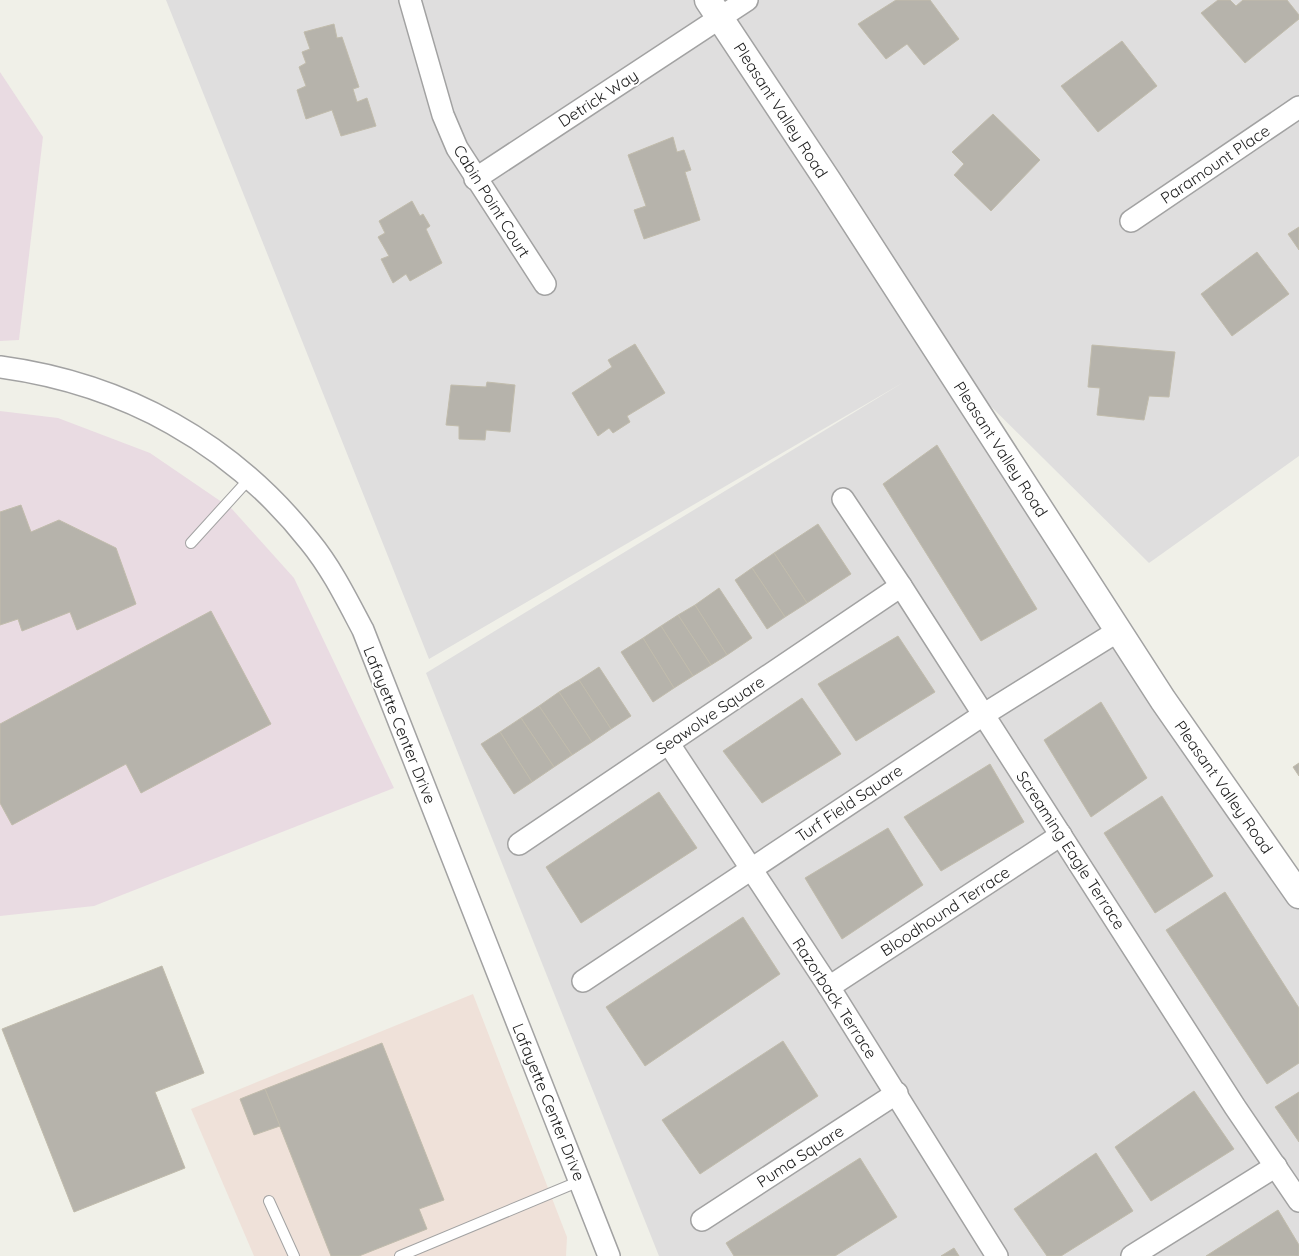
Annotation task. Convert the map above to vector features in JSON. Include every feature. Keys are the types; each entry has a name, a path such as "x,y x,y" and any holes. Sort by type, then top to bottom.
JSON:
{"street":[{"name":"Cabin Point Court","path":"410,0 444,115 457,148 545,284"},
{"name":"Detrick Way","path":"476,179 714,9 748,0"},
{"name":"Pleasant Valley Road","path":"714,9 833,189 1118,631 1299,895"},
{"name":"Paramount Place","path":"1131,221 1299,106"},
{"name":"Lafayette Center Drive","path":"0,367 24,370 76,382 126,400 173,423 196,437 239,468 277,504 311,543 340,585 363,630 609,1256"},
{"name":"Screaming Eagle Terrace","path":"843,499 901,586 1230,1099 1299,1202"},
{"name":"Seawolve Square","path":"519,844 901,586"},
{"name":"Turf Field Square","path":"583,981 983,715 1118,631"},
{"name":"Razorback Terrace","path":"669,744 897,1093 997,1256"},
{"name":"Bloodhound Terrace","path":"829,987 1061,836"},
{"name":"Puma Square","path":"702,1220 897,1093"},
{"path":"1132,1256 1276,1166"}],"lane":[{"path":"191,543 250,478"},
{"path":"400,1256 580,1181"},
{"path":"269,1201 294,1256"}],"shaded area":[{"path":"166,0 1299,0 1299,456 1149,563 945,361 1299,893 1299,1256 659,1256 426,673 904,382 429,659"},
{"path":"0,72 43,137 19,340 0,341"},
{"path":"0,411 58,418 150,453 232,509 294,578 394,788 94,906 0,916"},
{"path":"473,994 567,1237 566,1256 254,1256 191,1109"}],"building":[{"path":"896,0 930,0 959,39 924,65 907,44 886,59 858,24"},
{"path":"1218,0 1230,0 1236,6 1243,0 1287,0 1299,15 1299,19 1245,63 1201,13"},
{"path":"334,24 337,38 342,37 359,87 353,89 357,102 367,98 376,126 341,136 332,110 306,119 297,90 306,86 299,67 306,63 302,52 310,49 304,32"},
{"path":"1122,41 1157,86 1098,132 1061,86"},
{"path":"993,114 1040,160 991,211 954,175 964,164 952,152"},
{"path":"673,137 677,152 684,150 691,170 685,172 700,220 644,239 634,210 646,206 628,155"},
{"path":"412,201 420,216 423,214 430,226 426,229 442,263 410,281 406,274 393,283 381,259 389,256 378,237 385,233 379,221"},
{"path":"1299,227 1299,250 1288,234"},
{"path":"1257,252 1289,294 1232,336 1201,294"},
{"path":"635,344 665,393 627,416 630,422 613,433 609,428 598,436 572,393 612,367 608,360"},
{"path":"1092,345 1175,352 1169,397 1149,396 1144,420 1097,415 1100,388 1088,387"},
{"path":"487,382 515,385 510,432 486,430 485,440 459,439 459,426 446,425 451,385 486,387"},
{"path":"937,445 1037,609 981,641 883,484"},
{"path":"21,505 31,532 59,520 116,548 136,604 77,630 70,612 22,631 18,619 0,625 0,512"},
{"path":"818,524 851,574 807,603 774,553"},
{"path":"774,553 807,603 785,617 752,568"},
{"path":"752,568 785,617 767,629 735,580"},
{"path":"719,588 752,638 727,655 695,605"},
{"path":"695,605 727,655 711,665 678,615"},
{"path":"211,611 271,724 141,793 126,764 12,825 0,803 0,724"},
{"path":"678,615 711,665 693,676 661,626"},
{"path":"661,626 693,676 674,688 643,638"},
{"path":"898,636 935,692 856,741 818,684"},
{"path":"643,638 674,688 653,702 621,652"},
{"path":"599,667 631,716 611,729 579,680"},
{"path":"579,680 611,729 592,742 559,692"},
{"path":"559,692 592,742 572,755 539,706"},
{"path":"802,698 841,754 762,803 723,751"},
{"path":"1101,702 1147,778 1091,817 1044,740"},
{"path":"539,706 572,755 554,767 521,718"},
{"path":"521,718 554,767 532,782 500,732"},
{"path":"500,732 532,782 514,794 481,744"},
{"path":"1299,763 1299,776 1293,767"},
{"path":"990,764 1024,822 941,871 904,817"},
{"path":"659,792 697,848 581,923 546,867"},
{"path":"1162,796 1213,876 1155,913 1104,833"},
{"path":"888,828 923,885 842,939 805,878"},
{"path":"1225,892 1299,1008 1299,1063 1267,1084 1166,930"},
{"path":"743,917 780,974 645,1066 606,1007"},
{"path":"162,966 204,1073 155,1092 185,1168 74,1212 2,1029"},
{"path":"783,1041 818,1096 700,1174 662,1120"},
{"path":"382,1043 444,1200 419,1209 427,1229 359,1256 331,1256 265,1089"},
{"path":"265,1089 280,1126 254,1135 240,1099"},
{"path":"1194,1091 1234,1149 1151,1201 1115,1147"},
{"path":"1299,1092 1299,1142 1275,1107"},
{"path":"1096,1153 1133,1211 1061,1256 1047,1256 1014,1209"},
{"path":"860,1158 897,1217 835,1256 734,1256 726,1243"},
{"path":"1278,1210 1299,1245 1299,1256 1206,1256"},
{"path":"954,1248 959,1256 941,1256"}]}
